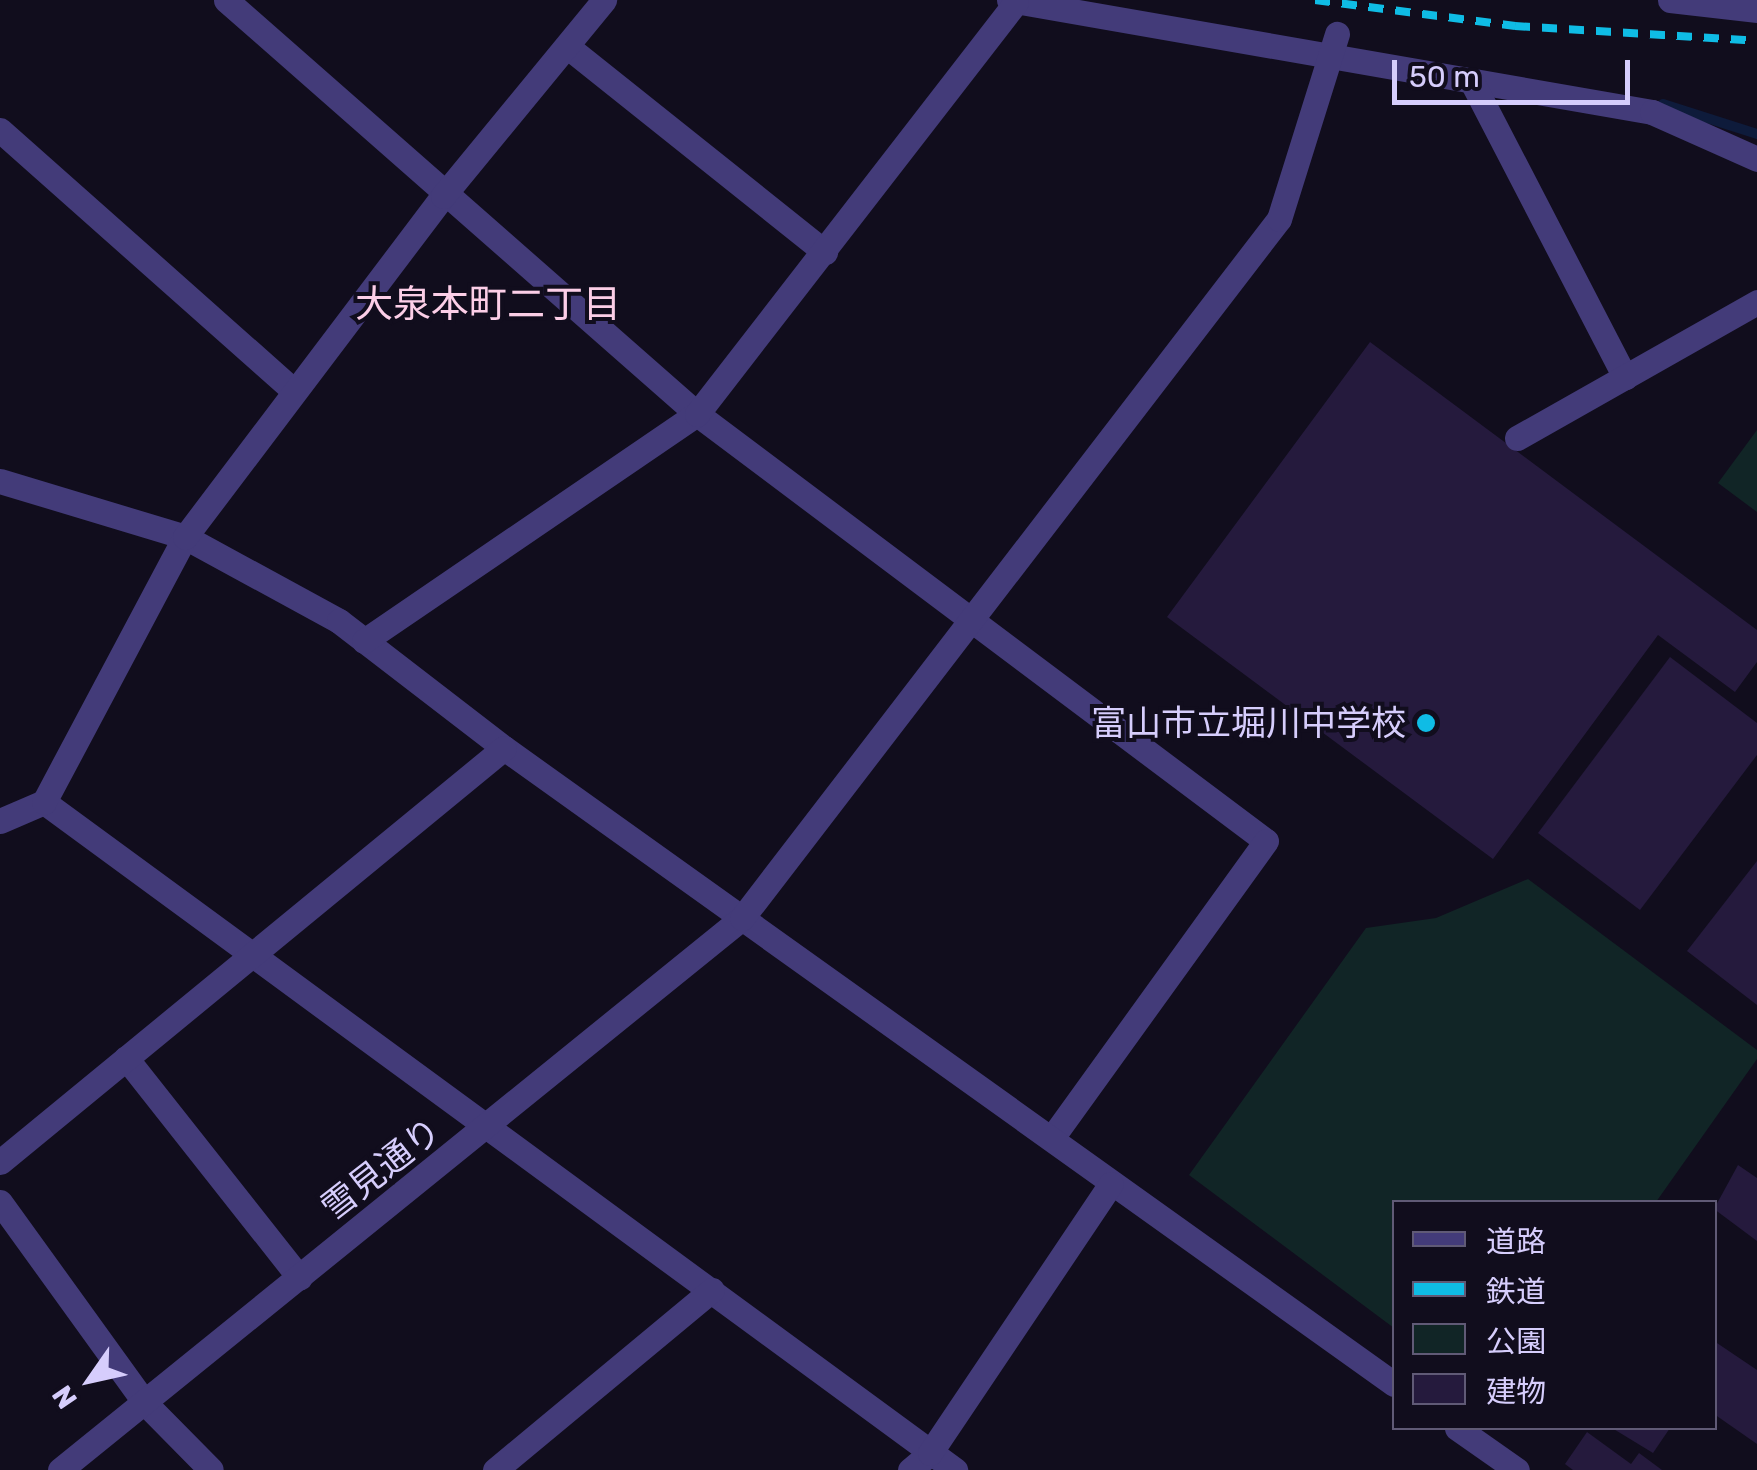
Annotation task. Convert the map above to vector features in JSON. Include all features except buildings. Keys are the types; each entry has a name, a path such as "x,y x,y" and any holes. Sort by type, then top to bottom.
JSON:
{"street":[{"path":"226,0 443,196 697,414 969,624 1266,841 1052,1138"},
{"path":"0,821 44,802 185,537 443,196 604,0"},
{"path":"1670,0 1757,10"},
{"path":"364,641 697,414 825,252 1012,1 1332,44 1471,80 1652,112 1757,158"},
{"name":"雪見通り","path":"60,1470 492,1126 742,918 1278,220 1332,44"},
{"path":"568,47 825,252"},
{"path":"1471,80 1625,377"},
{"path":"0,130 293,390"},
{"path":"1517,438 1757,302"},
{"path":"0,480 185,537 364,641 504,748 1392,1383"},
{"path":"0,1162 504,748"},
{"path":"44,802 492,1126 955,1470"},
{"path":"126,1058 300,1278"},
{"path":"910,1470 930,1453 1110,1184"},
{"path":"0,1202 144,1402 211,1470"},
{"path":"495,1470 712,1290"},
{"path":"1460,1430 1517,1470"}],"green space":[{"path":"1757,430 1757,512 1718,483"},
{"path":"1528,879 1757,1050 1757,1059 1657,1200 1392,1200 1392,1327 1189,1175 1366,928 1436,918"}],"waterway":[{"path":"1663,104 1757,134"}],"railway":[{"path":"1315,0 1515,26 1757,41"}],"place":[{"name":"富山市立堀川中学校","path":"1426,723"}],"district":[{"name":"大泉本町二丁目","path":"488,305"}]}
